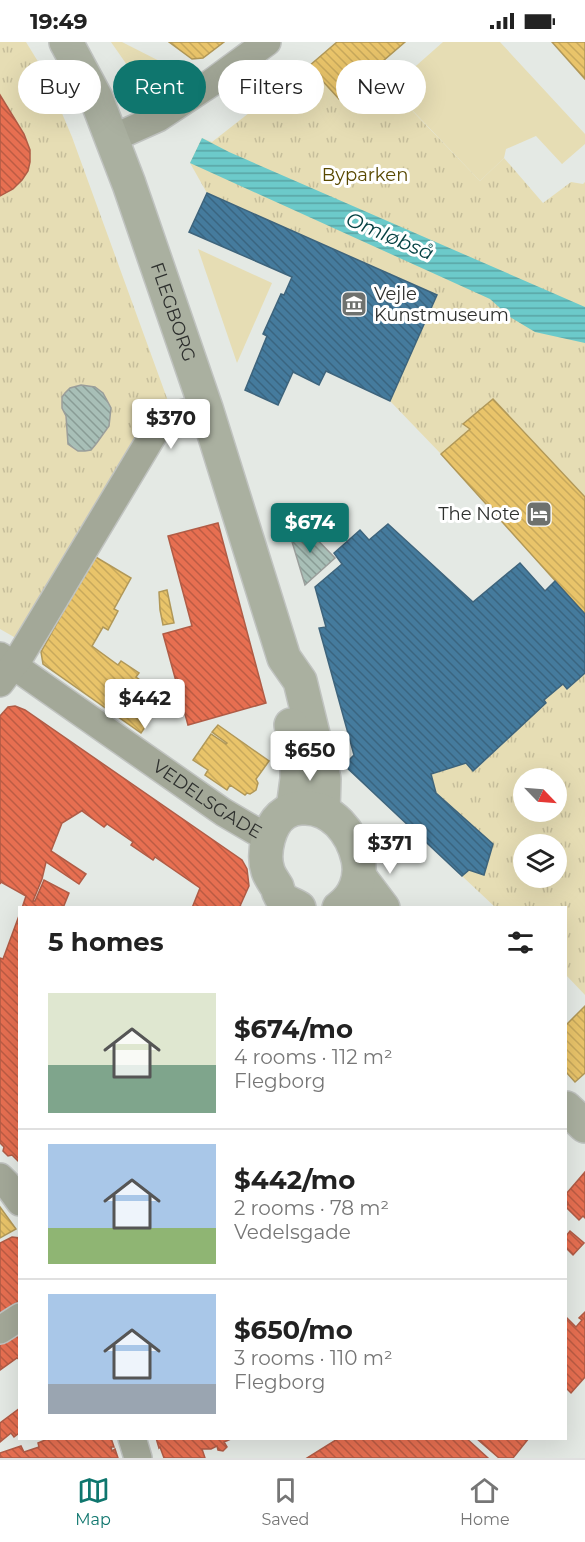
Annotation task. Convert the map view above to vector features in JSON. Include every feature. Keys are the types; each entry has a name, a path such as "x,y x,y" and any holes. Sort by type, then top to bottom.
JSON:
{"main road":[{"name":"FLEGBORG","path":"66,42 96,98 129,184 206,408 284,658 300,681 324,779 308,810"},
{"path":"287,905 268,870 266,854 269,839 273,825 283,813 308,810 335,819 349,836 355,850 359,876 354,890 342,906"},
{"path":"359,876 382,906"},
{"path":"567,1109 585,1126"}],"street":[{"path":"111,138 158,118 212,83 267,42"},
{"path":"4,668 162,420 206,408"},
{"name":"VEDELSGADE","path":"4,668 223,812 269,839"},
{"path":"0,1330 18,1318"},
{"path":"133,1440 138,1458"}],"green space":[{"path":"0,42 26,42 37,60 18,60 18,114 62,114 168,401 151,413 21,641 0,629"},
{"path":"111,42 122,42 157,60 124,60"},
{"path":"443,42 500,42 585,134 585,144 562,164 536,136 506,149 504,158 480,181 416,114 426,114 426,60 423,60"},
{"name":"Byparken","path":"324,82 336,96 336,114 415,114 480,181 504,158 543,203 571,182 583,184 585,182 585,497 493,399 463,423 470,429 441,454 390,401 436,295 207,193 190,163 202,138 212,142 248,114 324,114"},
{"path":"198,249 272,283 237,363"},
{"path":"585,673 585,995 567,976 567,906 494,906 462,876 469,870 484,875 493,844 436,793 431,774 466,763 474,771 546,703 544,700 563,684 568,689"}],"water":[{"name":"Omløbså","path":"202,138 229,152 585,307 585,343 535,332 510,317 490,299 190,163"}],"building: Homes":[{"path":"169,42 224,42 203,58 192,59"},
{"path":"337,42 405,42 384,60 336,60 336,96 324,82 324,60 316,60"},
{"path":"552,42 585,42 585,79"},
{"name":"The Note","path":"493,399 585,497 585,614 441,454 470,429 463,424"},
{"path":"94,556 131,578 114,609 118,611 108,630 103,627 92,646 118,665 121,661 139,673 136,677 165,698 141,733 43,664 41,652"},
{"path":"167,590 174,623 163,625 159,592"},
{"path":"218,725 269,761 256,779 258,783 256,790 250,794 245,795 230,785 227,790 205,775 208,770 193,760 211,734 227,743 212,732"},
{"path":"585,1006 585,1073 575,1082 567,1073 567,1024"},
{"path":"0,1207 16,1229 0,1238"}],"building: Shops":[{"path":"0,95 24,134 30,150 30,162 28,171 22,180 13,189 0,196"},
{"path":"218,523 266,703 188,725 163,634 192,626 168,536"},
{"path":"15,706 25,710 242,860 247,869 249,886 240,906 193,906 200,888 155,857 153,860 131,845 133,842 107,824 104,827 83,810 62,823 51,851 86,874 79,884 46,862 33,901 44,880 69,893 64,906 23,906 26,896 1,882 0,884 0,716 8,707"},
{"path":"18,918 18,1161 3,1151 4,1147 0,1143 0,958 3,959"},
{"path":"585,1172 585,1218 583,1216 579,1220 567,1208 567,1193"},
{"path":"570,1231 584,1243 573,1255 567,1249 567,1235"},
{"path":"12,1237 18,1238 18,1301 0,1314 0,1243"},
{"path":"585,1312 585,1377 571,1393 567,1389 567,1318 576,1327 582,1320 579,1318"},
{"path":"18,1332 18,1359 0,1370 0,1344"},
{"path":"18,1410 18,1434 14,1437 11,1433 0,1442 0,1423"},
{"path":"45,1440 112,1440 114,1447 111,1447 112,1451 115,1449 118,1458 0,1458 0,1453 21,1446 24,1452 39,1447 38,1443"},
{"path":"157,1440 228,1440 224,1442 227,1447 223,1451 218,1450 217,1446 202,1449 205,1458 164,1458"},
{"path":"336,1440 468,1440 488,1458 307,1458"},
{"path":"478,1440 527,1440 513,1458 499,1458"}],"building: Public":[{"name":"Vejle Kunstmuseum","path":"207,193 437,295 390,401 326,371 319,385 293,372 278,405 245,390 267,336 263,334 281,294 284,295 292,277 189,232"},
{"path":"388,524 473,602 520,563 545,591 555,581 585,614 585,673 567,689 563,684 544,700 546,703 473,771 466,763 431,774 436,793 493,844 484,875 469,870 462,876 344,765 354,755 319,628 326,627 315,587 342,564 334,553 360,530 369,540"}],"building: Other":[{"path":"81,385 95,387 103,393 111,408 109,426 91,450 85,451 78,451 68,444 66,416 62,408 62,397 65,393 70,388"},
{"path":"303,525 335,558 305,585 290,535"}],"place":[{"name":"Vejle Kunstmuseum","path":"354,304"},
{"name":"The Note","path":"539,514"}]}
